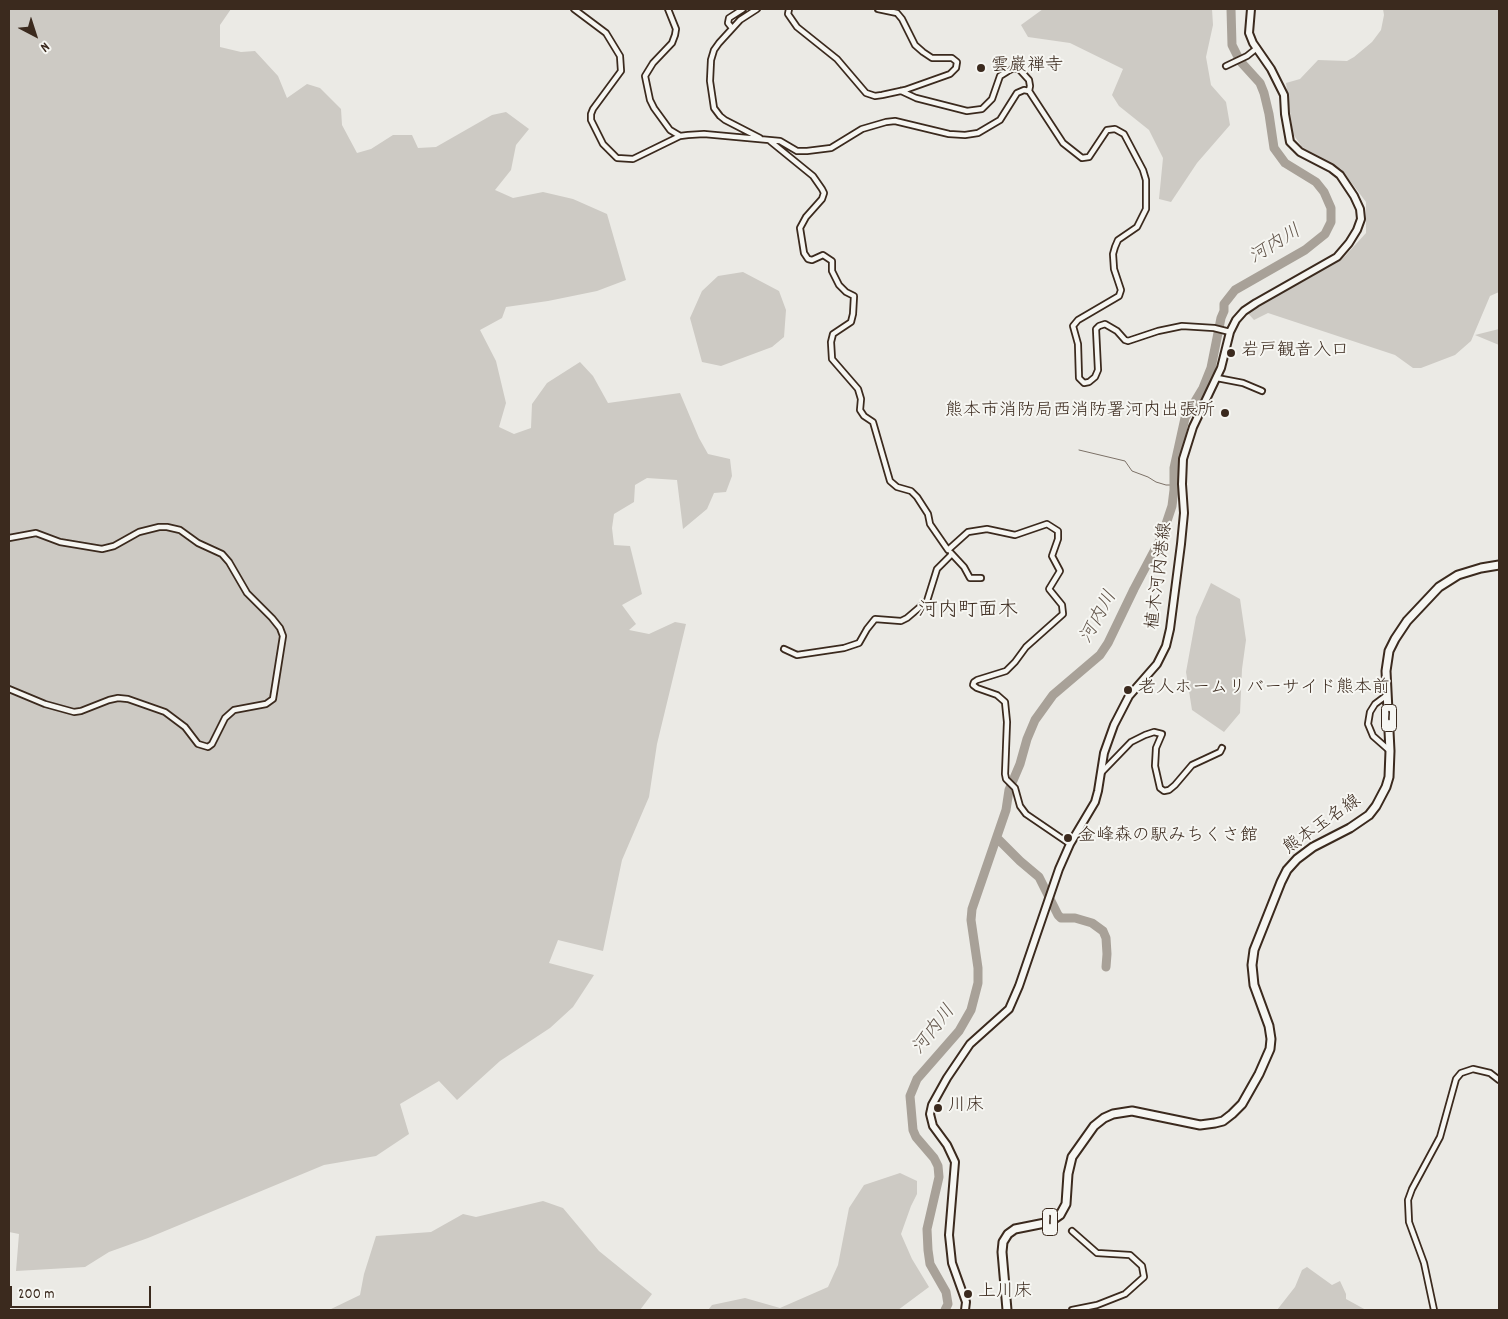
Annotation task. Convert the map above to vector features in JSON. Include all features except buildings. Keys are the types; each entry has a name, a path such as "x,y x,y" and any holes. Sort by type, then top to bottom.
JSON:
{"main road":[{"name":"植木河内港線","path":"965,1310 966,1302 952,1262 949,1235 955,1162 933,1126 930,1114 932,1105 947,1078 970,1044 1009,1009 1059,869 1070,844 1095,802 1104,753 1122,708 1135,688 1157,664 1166,646 1170,629 1184,513 1183,459 1193,427 1217,378 1227,331 1244,311 1337,257 1357,230 1361,218 1360,209 1354,196 1340,175 1331,168 1300,152 1290,142 1284,95 1272,69 1249,33 1252,9"},
{"name":"熊本玉名線","path":"1007,1310 1002,1252 1003,1242 1008,1234 1015,1229 1050,1222 1060,1216 1066,1204 1068,1174 1072,1157 1094,1126 1113,1114 1132,1111 1200,1125 1223,1121 1242,1104 1259,1074 1270,1049 1270,1026 1254,985 1252,965 1254,950 1277,889 1287,870 1297,859 1313,847 1361,821 1376,806 1383,795 1389,777 1390,751 1386,671 1389,651 1395,638 1407,621 1435,590 1448,581 1481,568 1499,566"}],"street":[{"path":"574,9 606,33 620,56 621,70 591,114 593,125 603,144 618,158 633,159 680,136 704,134 780,141 798,151 831,148 862,129 895,121 949,134 978,133 1000,120 1017,93 1024,90 1029,92"},
{"path":"668,9 676,29 675,36 672,43 645,76 650,100 654,108 670,130 680,136"},
{"path":"732,28 728,22 729,18 743,9"},
{"path":"757,9 740,20 714,50 711,60 710,81 714,108 725,120 763,140"},
{"path":"789,9 788,14 797,27 837,59 866,93 875,96 902,91 950,74 956,68 957,62 952,58 932,58 922,52 915,45 897,13 878,9"},
{"path":"1226,66 1247,56 1257,48"},
{"path":"902,91 916,98 967,111 982,108 992,99 1000,76 1014,68 1019,69 1029,80 1029,92 1063,143 1082,158 1089,157 1107,130 1115,129 1124,134 1139,161 1146,180 1146,209 1137,226 1118,240 1113,254 1114,269 1121,290 1120,296 1078,320 1073,326 1078,344 1080,381 1084,383 1089,382 1095,377 1098,370 1096,329 1099,326 1105,324 1112,326 1128,342 1158,331 1182,326 1214,328 1227,331"},
{"path":"769,140 813,176 824,193 822,200 806,217 800,228 804,253 808,259 812,260 824,255 832,261 832,271 839,285 846,292 854,296 851,322 833,334 831,342 832,359 858,389 861,399 860,410 864,416 873,422 890,481 897,487 912,492 917,497 928,514 930,524 950,552 964,567 970,578 981,578"},
{"path":"1217,378 1243,383 1262,391"},
{"path":"784,649 797,655 844,648 859,643 866,629 875,619 901,621 907,618 927,601 938,568 968,532 986,529 1015,535 1047,524 1058,531 1058,539 1052,556 1060,571 1049,589 1062,605 1063,614 1026,647 1006,671 974,682 974,685 977,688 997,695 1005,702 1007,722 1006,779 1015,788 1020,806 1026,814 1070,844"},
{"path":"9,538 36,534 60,542 102,549 114,546 140,532 159,527 180,530 198,543 222,554 230,562 247,593 272,618 280,628 283,636 273,699 266,704 234,710 225,718 212,744 208,747 198,744 185,727 165,712 128,699 118,698 109,700 74,712 45,704 10,690"},
{"path":"1387,695 1381,697 1375,704 1370,712 1368,724 1372,736 1390,751"},
{"path":"1102,772 1132,742 1145,734 1154,732 1162,734 1156,748 1155,766 1160,788 1164,791 1176,785 1192,765 1215,755 1222,748"},
{"path":"1434,1310 1424,1263 1409,1222 1408,1200 1440,1137 1456,1079 1461,1073 1473,1068 1490,1073 1499,1080"},
{"path":"1072,1231 1098,1253 1130,1255 1142,1266 1144,1277 1125,1294 1097,1305 1072,1310"}],"shaded area":[{"path":"9,9 231,9 220,25 220,47 241,52 255,51 278,76 287,98 307,84 320,88 341,109 342,125 357,153 371,149 393,135 412,135 418,148 436,147 492,115 506,112 529,129 516,145 511,170 495,190 513,198 543,192 573,199 607,214 626,280 597,291 506,307 502,318 480,330 496,361 506,403 499,427 514,434 531,428 532,404 547,383 580,362 593,376 608,403 680,393 699,438 708,454 730,459 732,476 726,492 714,493 707,509 683,529 677,480 647,478 635,485 634,502 614,514 612,528 614,545 630,546 642,594 622,605 636,624 629,630 649,634 675,622 686,624 657,744 649,797 622,860 603,951 558,940 549,963 594,975 573,1007 550,1028 500,1061 457,1100 439,1081 400,1104 409,1134 376,1156 324,1165 148,1238 109,1252 85,1267 16,1271 19,1234 9,1232"},
{"path":"1043,9 1212,9 1213,25 1206,57 1211,85 1226,102 1230,125 1197,163 1171,202 1159,199 1163,158 1149,130 1119,106 1112,95 1123,69 1070,43 1028,37 1021,25"},
{"path":"1383,9 1499,9 1499,292 1490,296 1471,341 1455,355 1421,368 1413,368 1395,355 1268,313 1254,320 1246,311 1306,280 1345,256 1366,233 1366,202 1341,169 1302,147 1293,134 1286,83 1300,79 1318,60 1347,61 1354,57 1372,42 1381,30 1384,15"},
{"path":"743,272 779,291 786,310 784,337 772,347 721,366 702,362 690,318 702,291 718,276"},
{"path":"1499,329 1499,345 1475,335"},
{"path":"1211,583 1240,599 1246,640 1242,669 1240,713 1224,732 1192,710 1186,672 1196,617"},
{"path":"900,1173 917,1181 917,1194 901,1234 912,1259 929,1287 898,1310 708,1310 712,1305 745,1298 780,1308 828,1287 838,1265 849,1208 864,1185"},
{"path":"543,1201 563,1208 599,1251 652,1294 640,1310 329,1310 360,1295 364,1274 376,1236 431,1232 463,1214 476,1217"},
{"path":"1307,1267 1332,1285 1340,1281 1346,1294 1346,1299 1366,1310 1277,1310 1295,1287 1302,1270"}],"waterway":[{"name":"河内川","path":"945,1310 948,1304 946,1292 930,1264 928,1250 927,1229 939,1177 938,1166 934,1158 916,1137 913,1130 910,1096 917,1079 959,1031 971,1010 978,983 978,968 971,920 972,909 1006,810 1009,790 1020,764 1027,739 1035,720 1053,695 1100,655 1108,643 1162,536 1172,506 1174,468 1185,418 1203,388 1211,368 1224,304 1235,290 1305,250 1325,234 1331,222 1331,208 1324,192 1316,182 1285,163 1274,148 1269,114 1260,83 1240,61 1232,45 1231,9"},
{"path":"1079,450 1125,461 1132,471 1156,482 1174,485"},
{"path":"997,838 1039,877 1061,918 1075,918 1092,923 1103,931 1106,938 1106,967"}],"place":[{"name":"雲巌禅寺","path":"981,68"},
{"name":"岩戸観音入口","path":"1231,353"},
{"name":"熊本市消防局西消防署河内出張所","path":"1225,413"},
{"name":"老人ホームリバーサイド熊本前","path":"1128,690"},
{"name":"金峰森の駅みちくさ館","path":"1068,838"},
{"name":"川床","path":"938,1108"},
{"name":"上川床","path":"968,1294"}],"district":[{"name":"河内町面木","path":"968,612"}]}
